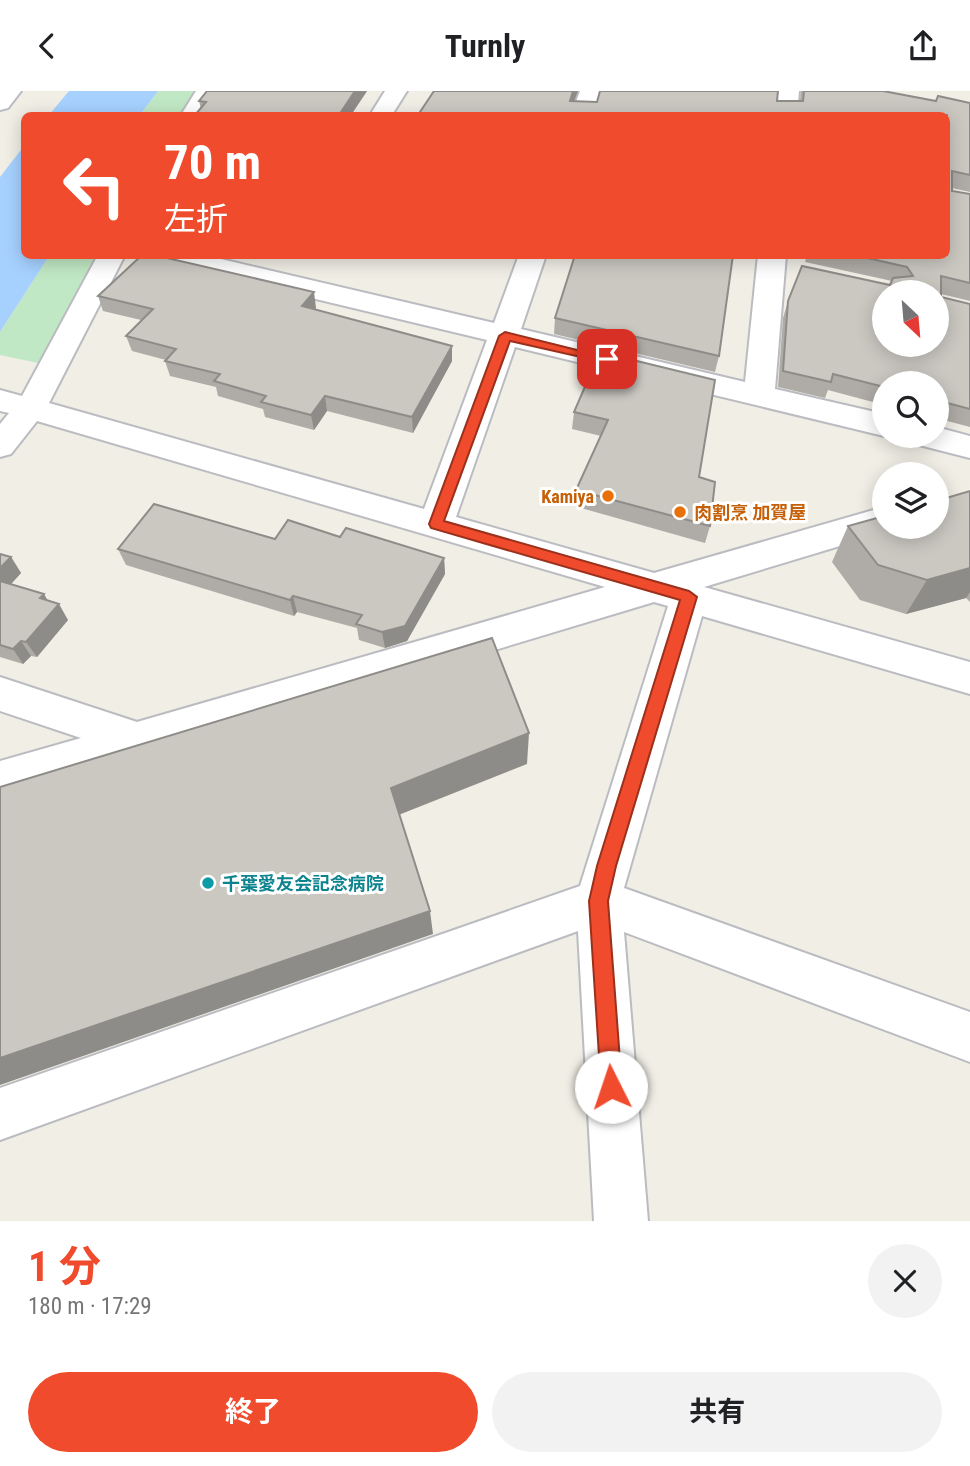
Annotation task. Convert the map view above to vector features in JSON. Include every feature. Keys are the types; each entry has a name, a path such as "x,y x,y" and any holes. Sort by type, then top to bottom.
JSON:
{"street":[{"path":"0,103 10,91"},
{"path":"194,112 207,91"},
{"path":"383,112 396,91"},
{"path":"584,112 591,91"},
{"path":"786,112 788,91"},
{"path":"0,446 13,404 110,259"},
{"path":"183,259 872,422"},
{"path":"278,283 293,259"},
{"path":"436,524 532,259"},
{"path":"759,395 781,264"},
{"path":"13,404 970,678"},
{"path":"949,442 970,447"},
{"path":"0,780 671,592 872,524"},
{"path":"621,1221 599,901 671,592"},
{"path":"0,694 139,740"},
{"path":"0,1114 599,901 970,1037"}],"green space":[{"path":"158,91 203,91 190,112 142,112"},
{"path":"47,259 101,259 38,363 0,355 0,332"}],"water":[{"path":"69,91 158,91 142,112 52,112"},
{"path":"21,150 21,259 47,259 0,332 0,177"}],"building":[{"path":"207,91 355,91 341,112 198,112 206,102 199,101"},
{"path":"434,91 573,91 570,101 597,102 600,91 778,91 777,101 803,101 804,91 883,91 936,101 938,96 970,103 970,175 952,171 952,191 970,194 970,283 941,276 941,280 892,280 913,276 907,267 872,259 950,259 950,112 420,112"},
{"path":"138,259 171,259 314,292 302,306 452,346 412,417 325,396 311,415 261,402 266,396 214,381 220,374 165,361 176,349 126,336 153,309 98,296"},
{"path":"574,259 732,259 719,356 555,318"},
{"path":"802,266 872,281 872,357 949,357 949,299 970,304 970,409 949,403 949,371 872,371 872,384 833,374 831,382 783,371 788,301"},
{"path":"600,352 715,380 699,477 715,482 710,526 576,490 608,420 574,412"},
{"path":"970,491 970,568 927,580 878,565 848,526 872,519 872,539 949,539 949,497"},
{"path":"154,504 275,539 288,520 340,537 346,528 444,558 405,626 382,632 356,624 362,615 293,596 290,600 118,549"},
{"path":"0,554 11,557 0,568"},
{"path":"0,581 44,594 40,598 59,604 26,642 21,641 13,649 0,645"},
{"name":"千葉愛友会記念病院","path":"492,638 529,733 391,788 430,911 0,1058 0,787"}],"place":[{"name":"Kamiya","path":"608,496"},
{"name":"肉割烹 加賀屋","path":"680,512"},
{"name":"千葉愛友会記念病院","path":"208,883"}],"route":[{"path":"607,359 505,336 436,524 689,597 607,866 599,901 611,1087"}]}
